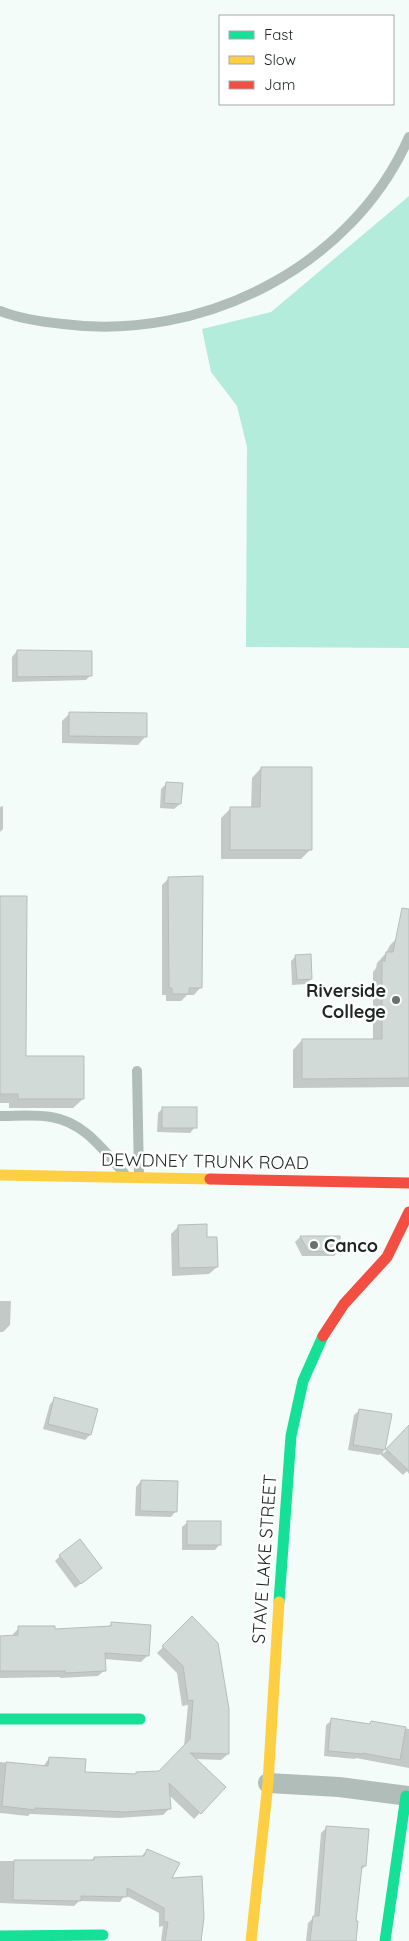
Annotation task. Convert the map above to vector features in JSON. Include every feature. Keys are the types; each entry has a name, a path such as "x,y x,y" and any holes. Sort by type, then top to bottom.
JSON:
{"main road":[{"name":"DEWDNEY TRUNK ROAD","path":"0,1175 409,1183"},
{"name":"STAVE LAKE STREET","path":"251,1941 268,1783 288,1457 293,1415 303,1377 317,1345 340,1309 387,1257 409,1212"},
{"path":"387,1257 409,1239"},
{"path":"0,1719 140,1719"},
{"path":"385,1941 408,1796"},
{"path":"0,1936 103,1936"}],"street":[{"path":"268,1783 339,1787 408,1796"}],"lane":[{"path":"0,311 10,315 86,327 125,326 163,322 199,315 234,302 265,288 297,270 327,246 353,221 377,192 398,161 409,137"},
{"path":"134,1177 138,1071"},
{"path":"0,1116 51,1116 74,1124 134,1177"}],"green space":[{"path":"409,196 409,648 246,647 247,447 237,406 211,372 202,329 271,312"}],"building":[{"path":"17,650 92,651 92,676 17,677"},
{"path":"69,712 147,713 147,737 69,736"},
{"path":"261,767 312,767 312,850 230,850 230,807 260,807"},
{"path":"166,782 183,783 181,804 164,803"},
{"path":"203,876 202,988 189,988 189,994 172,994 172,988 169,988 168,877"},
{"path":"0,896 27,896 26,1056 84,1056 84,1099 18,1099 18,1094 0,1094"},
{"name":"Riverside College","path":"402,908 409,909 409,1078 302,1079 302,1039 382,1039 382,961 385,961 386,952 393,952"},
{"path":"311,954 312,979 297,980 295,955"},
{"path":"162,1107 197,1107 197,1128 162,1128"},
{"path":"207,1224 207,1237 217,1237 218,1267 179,1268 178,1225"},
{"path":"300,1236 340,1236 340,1252 308,1251"},
{"path":"54,1397 98,1409 91,1435 48,1424"},
{"path":"359,1409 392,1414 385,1450 353,1445"},
{"path":"409,1425 409,1471 386,1449"},
{"path":"141,1480 178,1481 177,1512 140,1511"},
{"path":"187,1521 221,1521 221,1545 187,1545"},
{"path":"80,1539 102,1568 81,1584 59,1555"},
{"path":"192,1616 218,1643 229,1709 229,1754 190,1753 226,1787 201,1814 169,1783 171,1809 126,1812 35,1808 35,1810 2,1806 6,1762 48,1766 49,1757 86,1759 85,1772 136,1774 136,1772 159,1771 190,1739 193,1700 188,1701 183,1666 162,1646"},
{"path":"111,1622 151,1625 149,1656 105,1653 106,1671 65,1673 65,1671 0,1671 0,1636 18,1635 18,1626 55,1626 55,1629 111,1626"},
{"path":"331,1718 370,1724 371,1721 406,1727 400,1760 362,1753 328,1751"},
{"path":"326,1826 369,1829 366,1866 362,1866 356,1921 358,1921 356,1941 310,1941 313,1916 319,1916"},
{"path":"147,1849 180,1863 172,1878 202,1876 204,1918 201,1941 165,1941 168,1922 164,1922 164,1908 127,1888 127,1897 81,1896 81,1901 13,1900 14,1860 94,1860 94,1857 144,1856"}],"traffic: fast":[{"path":"279,1602 291,1436 303,1381 323,1336"},
{"path":"0,1719 140,1719"},
{"path":"385,1941 406,1796"},
{"path":"0,1936 103,1935"}],"traffic: slow":[{"path":"0,1175 210,1179"},
{"path":"251,1941 268,1783 279,1602"}],"traffic: jam":[{"path":"210,1179 409,1183"},
{"path":"323,1336 344,1304 387,1257 409,1212"}],"place":[{"name":"Riverside College","path":"396,1000"},
{"name":"Canco","path":"314,1245"}]}
